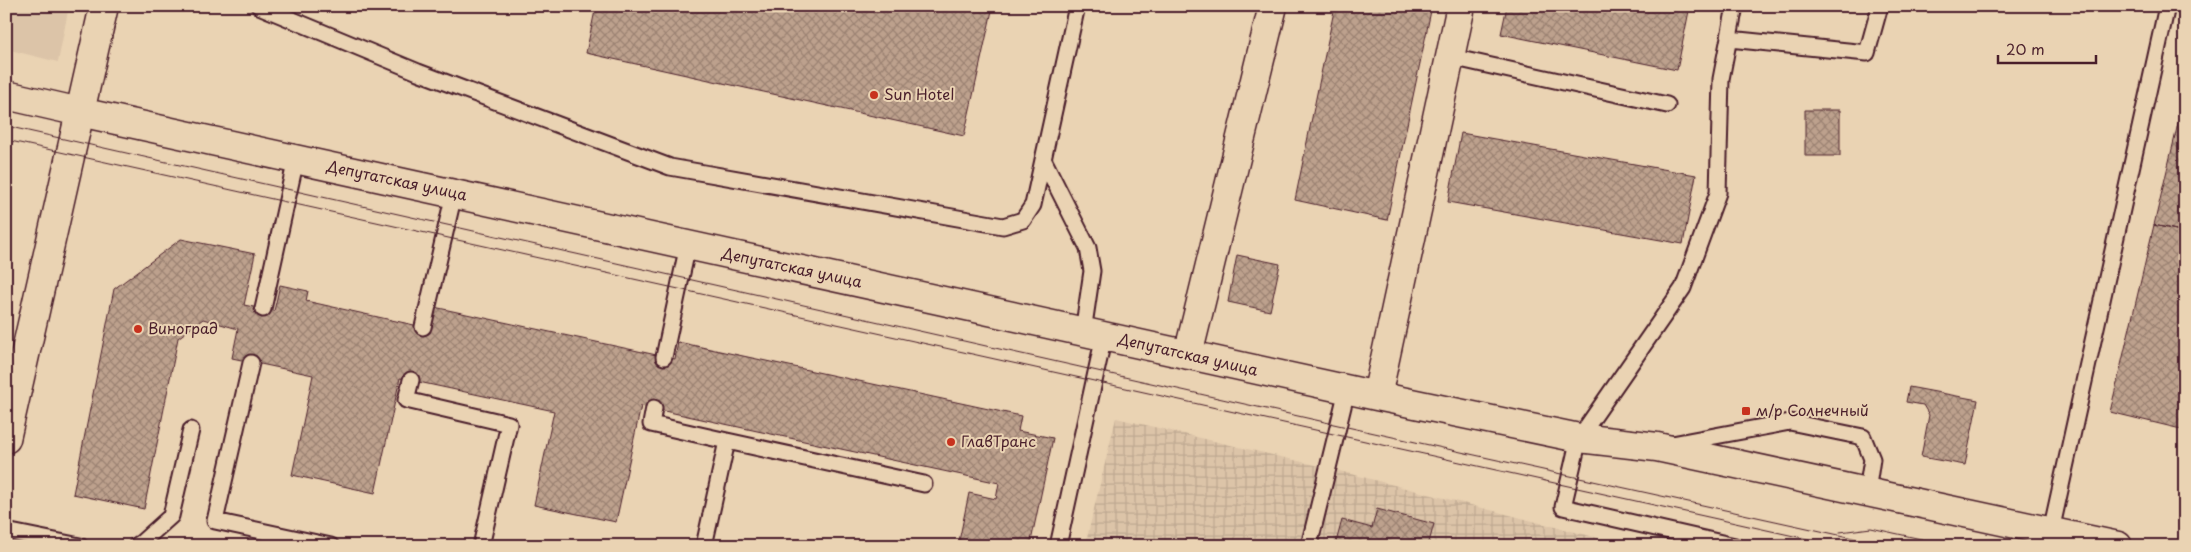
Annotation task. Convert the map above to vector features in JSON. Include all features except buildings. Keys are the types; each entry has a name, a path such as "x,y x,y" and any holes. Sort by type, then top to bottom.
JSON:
{"street":[{"path":"6,439 104,6"},
{"path":"1188,355 1273,6"},
{"path":"1377,396 1461,6"},
{"name":"Депутатская улица","path":"6,95 1347,390 1579,438 1657,446 2118,546"}],"lane":[{"path":"259,6 418,72 670,167 1003,226 1023,220 1032,205 1044,160 1077,6"},
{"path":"1735,6 1721,79 1718,193 1683,288 1579,438 1563,508 1735,546"},
{"path":"1729,39 1867,53 1880,6"},
{"path":"2051,531 2167,6"},
{"path":"1451,57 1668,105"},
{"path":"263,309 296,159"},
{"path":"1044,160 1088,248 1092,271 1094,334 1058,546"},
{"path":"422,327 454,194"},
{"path":"664,357 688,245"},
{"path":"251,363 215,521 331,546"},
{"path":"410,380 406,400 509,424 481,546"},
{"path":"1309,546 1347,390"},
{"path":"654,408 651,424 924,484"},
{"path":"1657,446 1790,422 1863,437 1872,459 1867,492"},
{"path":"136,546 171,516 191,430"},
{"path":"704,546 726,441"},
{"path":"6,531 80,546"}],"shaded area":[{"path":"6,6 69,6 58,62 6,49"},
{"path":"1116,418 1328,468 1629,546 1085,546"}],"tram line":[{"path":"6,126 1338,425 1889,546"},
{"path":"6,140 1839,546"},
{"path":"1840,532 1871,528 1953,546"}],"place":[{"name":"Sun Hotel","path":"874,95"},
{"name":"Виноград","path":"138,329"},
{"name":"м/р Солнечный","path":"1746,411"},
{"name":"ГлавТранс","path":"951,442"}]}
